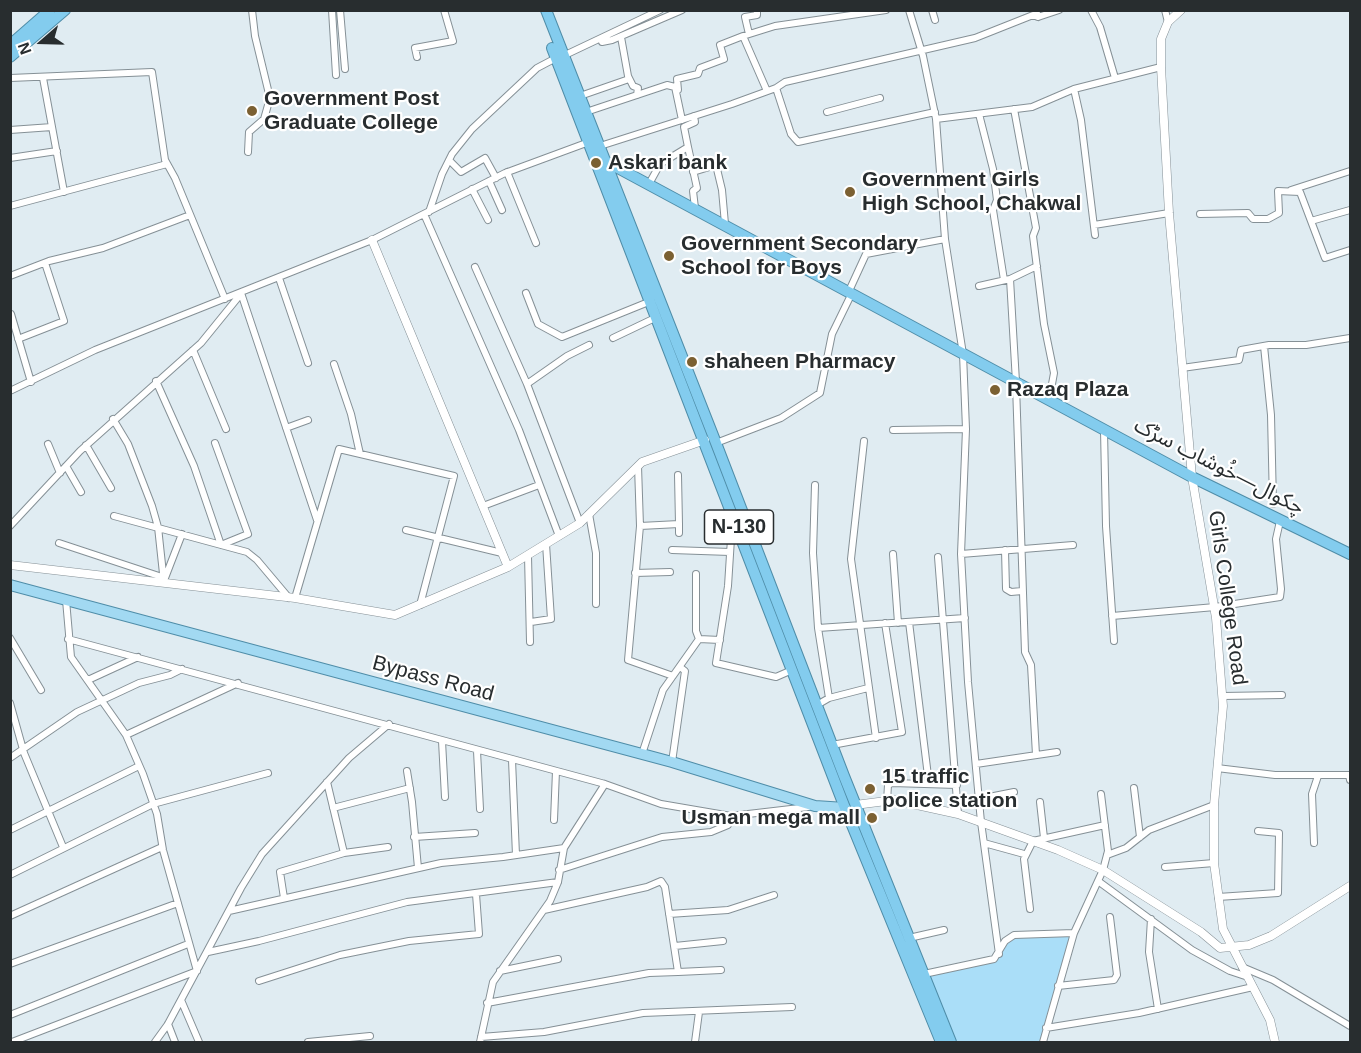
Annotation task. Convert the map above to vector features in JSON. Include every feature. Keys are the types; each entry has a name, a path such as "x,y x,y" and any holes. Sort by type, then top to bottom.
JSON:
{"highway":[{"path":"10,45 50,10"},
{"path":"10,57 65,10"},
{"name":"N-130","path":"538,10 580,96 595,144 595,157 633,241 716,443 832,745 845,793"},
{"name":"N-130","path":"546,10 560,57 595,144 606,161 657,317 941,1042"},
{"name":"چکوال—خُوشاب سڑک","path":"595,157 695,208 1016,384 1192,477 1350,554"},
{"name":"N-130","path":"852,810 909,938 951,1042"}],"main road":[{"name":"Bypass Road","path":"10,585 672,762 815,806 852,810"}],"street":[{"path":"248,152 249,132 264,118 270,98 255,36 252,10"},
{"path":"332,10 336,75"},
{"path":"340,10 345,69"},
{"path":"417,57 415,48 453,41 444,10"},
{"path":"559,536 519,430 427,213 449,160 472,129 537,68 660,10"},
{"path":"596,40 597,44 621,37 682,10"},
{"path":"757,10 757,15 745,17 746,35 767,91"},
{"path":"676,91 678,90 677,79 699,74 700,68 724,59 720,45 775,26 886,10"},
{"path":"909,10 922,52 936,116 945,239 963,354 966,429 961,554 981,822 999,954"},
{"path":"932,10 934,20"},
{"path":"10,391 95,350 372,240 507,172 682,120 776,88 785,82 975,39 1033,15 1059,10"},
{"path":"1091,10 1100,27 1115,78"},
{"path":"1165,10 1168,22 1181,10"},
{"name":"Girls College Road","path":"1168,22 1161,39 1161,67 1169,213 1192,477 1215,607 1222,696 1214,805 1214,863 1223,929 1270,1020 1275,1042"},
{"path":"621,37 629,79 638,88 638,95"},
{"path":"776,88 791,134 798,142 936,116 980,114 1032,106 1074,89 1161,67"},
{"path":"10,78 152,72 157,118 167,164 225,299"},
{"path":"43,78 64,192"},
{"path":"580,96 629,79"},
{"path":"586,112 667,86 675,87 682,120"},
{"path":"1074,89 1081,120 1095,235"},
{"path":"827,112 880,98"},
{"path":"1014,109 1036,228 1033,236 1044,324 1054,373 1052,384 1044,397"},
{"path":"980,114 994,178 997,200 993,210 1007,279 1021,480 1020,549 1025,652 1030,660 1036,755"},
{"path":"694,116 695,122 684,127 697,188 693,191 695,208"},
{"path":"10,130 52,127"},
{"path":"649,184 660,164 688,147"},
{"path":"10,158 57,151"},
{"path":"449,160 461,172 485,158 502,210"},
{"path":"10,206 167,164"},
{"path":"693,172 716,165 722,190 724,224"},
{"path":"1288,191 1350,171"},
{"path":"507,172 536,243"},
{"path":"472,189 488,219"},
{"path":"1200,214 1248,213 1253,219 1268,219 1279,213 1278,191 1300,192 1325,258 1350,250"},
{"path":"1311,221 1350,210"},
{"path":"1094,225 1169,213"},
{"path":"10,276 45,263 103,248 190,215"},
{"path":"716,443 782,418 820,393 832,334 866,254 945,239"},
{"path":"372,240 508,567"},
{"path":"18,339 64,321 45,263"},
{"path":"979,286 1007,279 1037,266"},
{"path":"475,267 527,384 580,523"},
{"path":"279,278 308,363"},
{"path":"10,526 113,419 193,350 241,293"},
{"path":"241,293 317,521"},
{"path":"526,293 538,324 562,337 651,301"},
{"path":"11,314 31,382"},
{"path":"613,338 657,317"},
{"path":"1182,368 1239,360 1241,350 1264,346 1306,345 1350,338"},
{"path":"527,384 547,369 589,345"},
{"path":"1264,346 1271,415 1273,504"},
{"path":"193,350 226,429"},
{"path":"334,364 351,414 360,454"},
{"path":"156,381 194,466 221,545"},
{"path":"113,419 128,444 145,482 158,527 164,580"},
{"path":"286,428 308,420"},
{"path":"893,430 966,429"},
{"path":"1104,429 1106,526 1114,640"},
{"path":"10,565 164,580 395,615 508,567 528,556 580,523 642,462 705,441"},
{"path":"864,441 851,559 876,738"},
{"path":"215,443 248,534 221,545"},
{"path":"48,444 60,473"},
{"path":"86,445 111,488"},
{"path":"292,598 339,449 454,476 420,605"},
{"path":"66,466 81,492"},
{"path":"638,466 640,526 628,660 673,676"},
{"path":"678,476 679,533"},
{"path":"483,506 539,485"},
{"path":"815,485 813,529 818,628 829,698"},
{"path":"733,511 728,586 716,663 776,677 794,669"},
{"path":"589,514 596,553 596,604"},
{"path":"114,516 247,552 292,598"},
{"path":"1112,616 1215,607 1280,597 1276,539 1280,521"},
{"path":"640,526 679,524"},
{"path":"406,530 502,553"},
{"path":"164,580 182,534"},
{"path":"59,543 164,580"},
{"path":"531,622 551,619 546,544"},
{"path":"961,554 1073,545"},
{"path":"672,550 730,552"},
{"path":"1005,550 1006,589 1011,592 1022,591"},
{"path":"893,554 898,623"},
{"path":"528,556 530,642"},
{"path":"938,557 958,814"},
{"path":"635,573 670,572"},
{"path":"696,574 696,631 699,639"},
{"path":"66,600 68,639 72,657 126,735 153,804 162,847 197,971"},
{"path":"818,628 965,618"},
{"path":"909,622 928,784"},
{"path":"832,745 902,732 885,623"},
{"path":"10,638 41,690"},
{"path":"68,639 389,724 477,751 604,784 661,804 731,816 815,806"},
{"path":"699,639 720,640"},
{"path":"642,754 663,690 699,639"},
{"path":"88,680 138,657"},
{"path":"672,762 685,671 680,667"},
{"path":"10,758 77,712 139,683 170,675 183,668"},
{"path":"126,735 238,683"},
{"path":"817,705 829,698 868,688"},
{"path":"1222,696 1282,695"},
{"path":"10,703 23,749 63,847"},
{"path":"154,1042 168,1024 262,854 349,758 389,724"},
{"path":"442,741 445,797"},
{"path":"477,751 480,810"},
{"path":"976,764 1057,752"},
{"path":"512,760 516,855"},
{"path":"10,830 139,766"},
{"path":"1217,768 1275,775 1349,775 1350,780"},
{"path":"406,771 410,788 418,868"},
{"path":"554,820 556,771"},
{"path":"11,874 153,804 268,773"},
{"path":"1314,843 1312,794 1318,776"},
{"path":"327,782 344,853"},
{"path":"604,784 564,848 558,882 544,910 493,982 480,1040 544,1032 643,1013 792,1007"},
{"path":"887,801 889,784 957,785"},
{"path":"333,808 410,788"},
{"path":"1134,788 1140,837"},
{"path":"979,799 1014,792"},
{"path":"1043,1042 1074,933 1103,870 1107,855 1101,794"},
{"path":"852,810 887,801 958,814 1033,841 1103,870 1201,932 1220,948 1232,948 1271,936 1350,886"},
{"path":"1040,802 1044,838"},
{"path":"1107,855 1126,848 1149,830 1214,805"},
{"path":"559,870 662,837 711,832 728,825 731,816"},
{"path":"1030,909 1024,854 1033,841 1105,825"},
{"path":"1218,897 1278,893 1279,833 1258,831"},
{"path":"414,837 475,833"},
{"path":"984,843 1024,854"},
{"path":"10,916 162,847"},
{"path":"284,898 280,872 344,853 388,847"},
{"path":"229,911 449,861 564,848"},
{"path":"1165,867 1214,863"},
{"path":"1098,881 1192,950 1230,971 1248,977"},
{"path":"208,952 407,902 558,882"},
{"path":"544,910 664,882 678,972"},
{"path":"259,981 340,955 409,941 479,934 476,894"},
{"path":"669,914 728,910 774,895"},
{"path":"10,964 178,903"},
{"path":"1058,986 1114,980 1117,975 1110,917"},
{"path":"1150,919 1149,952 1158,1009"},
{"path":"909,938 944,930"},
{"path":"924,974 994,959 1005,941 1014,935 1074,933"},
{"path":"675,946 723,941"},
{"path":"10,1015 188,944"},
{"path":"500,971 558,959"},
{"path":"1242,967 1273,980 1350,1026"},
{"path":"488,1003 649,973 721,970"},
{"path":"12,1042 197,971"},
{"path":"1046,1028 1158,1009 1253,987"},
{"path":"181,1000 200,1042"},
{"path":"695,1042 699,1012"},
{"path":"168,1024 175,1042"},
{"path":"309,1042 357,1040 370,1036"}],"shaded area":[{"path":"1074,933 1044,1042 952,1042 924,974 997,956 1014,935"}],"place":[{"name":"Government Post Graduate College","path":"252,111"},
{"name":"Askari bank","path":"596,163"},
{"name":"Government Girls High School, Chakwal","path":"850,192"},
{"name":"Government Secondary School for Boys","path":"669,256"},
{"name":"shaheen Pharmacy","path":"692,362"},
{"name":"Razaq Plaza","path":"995,390"},
{"name":"15 traffic police station","path":"870,789"},
{"name":"Usman mega mall","path":"872,818"}]}
